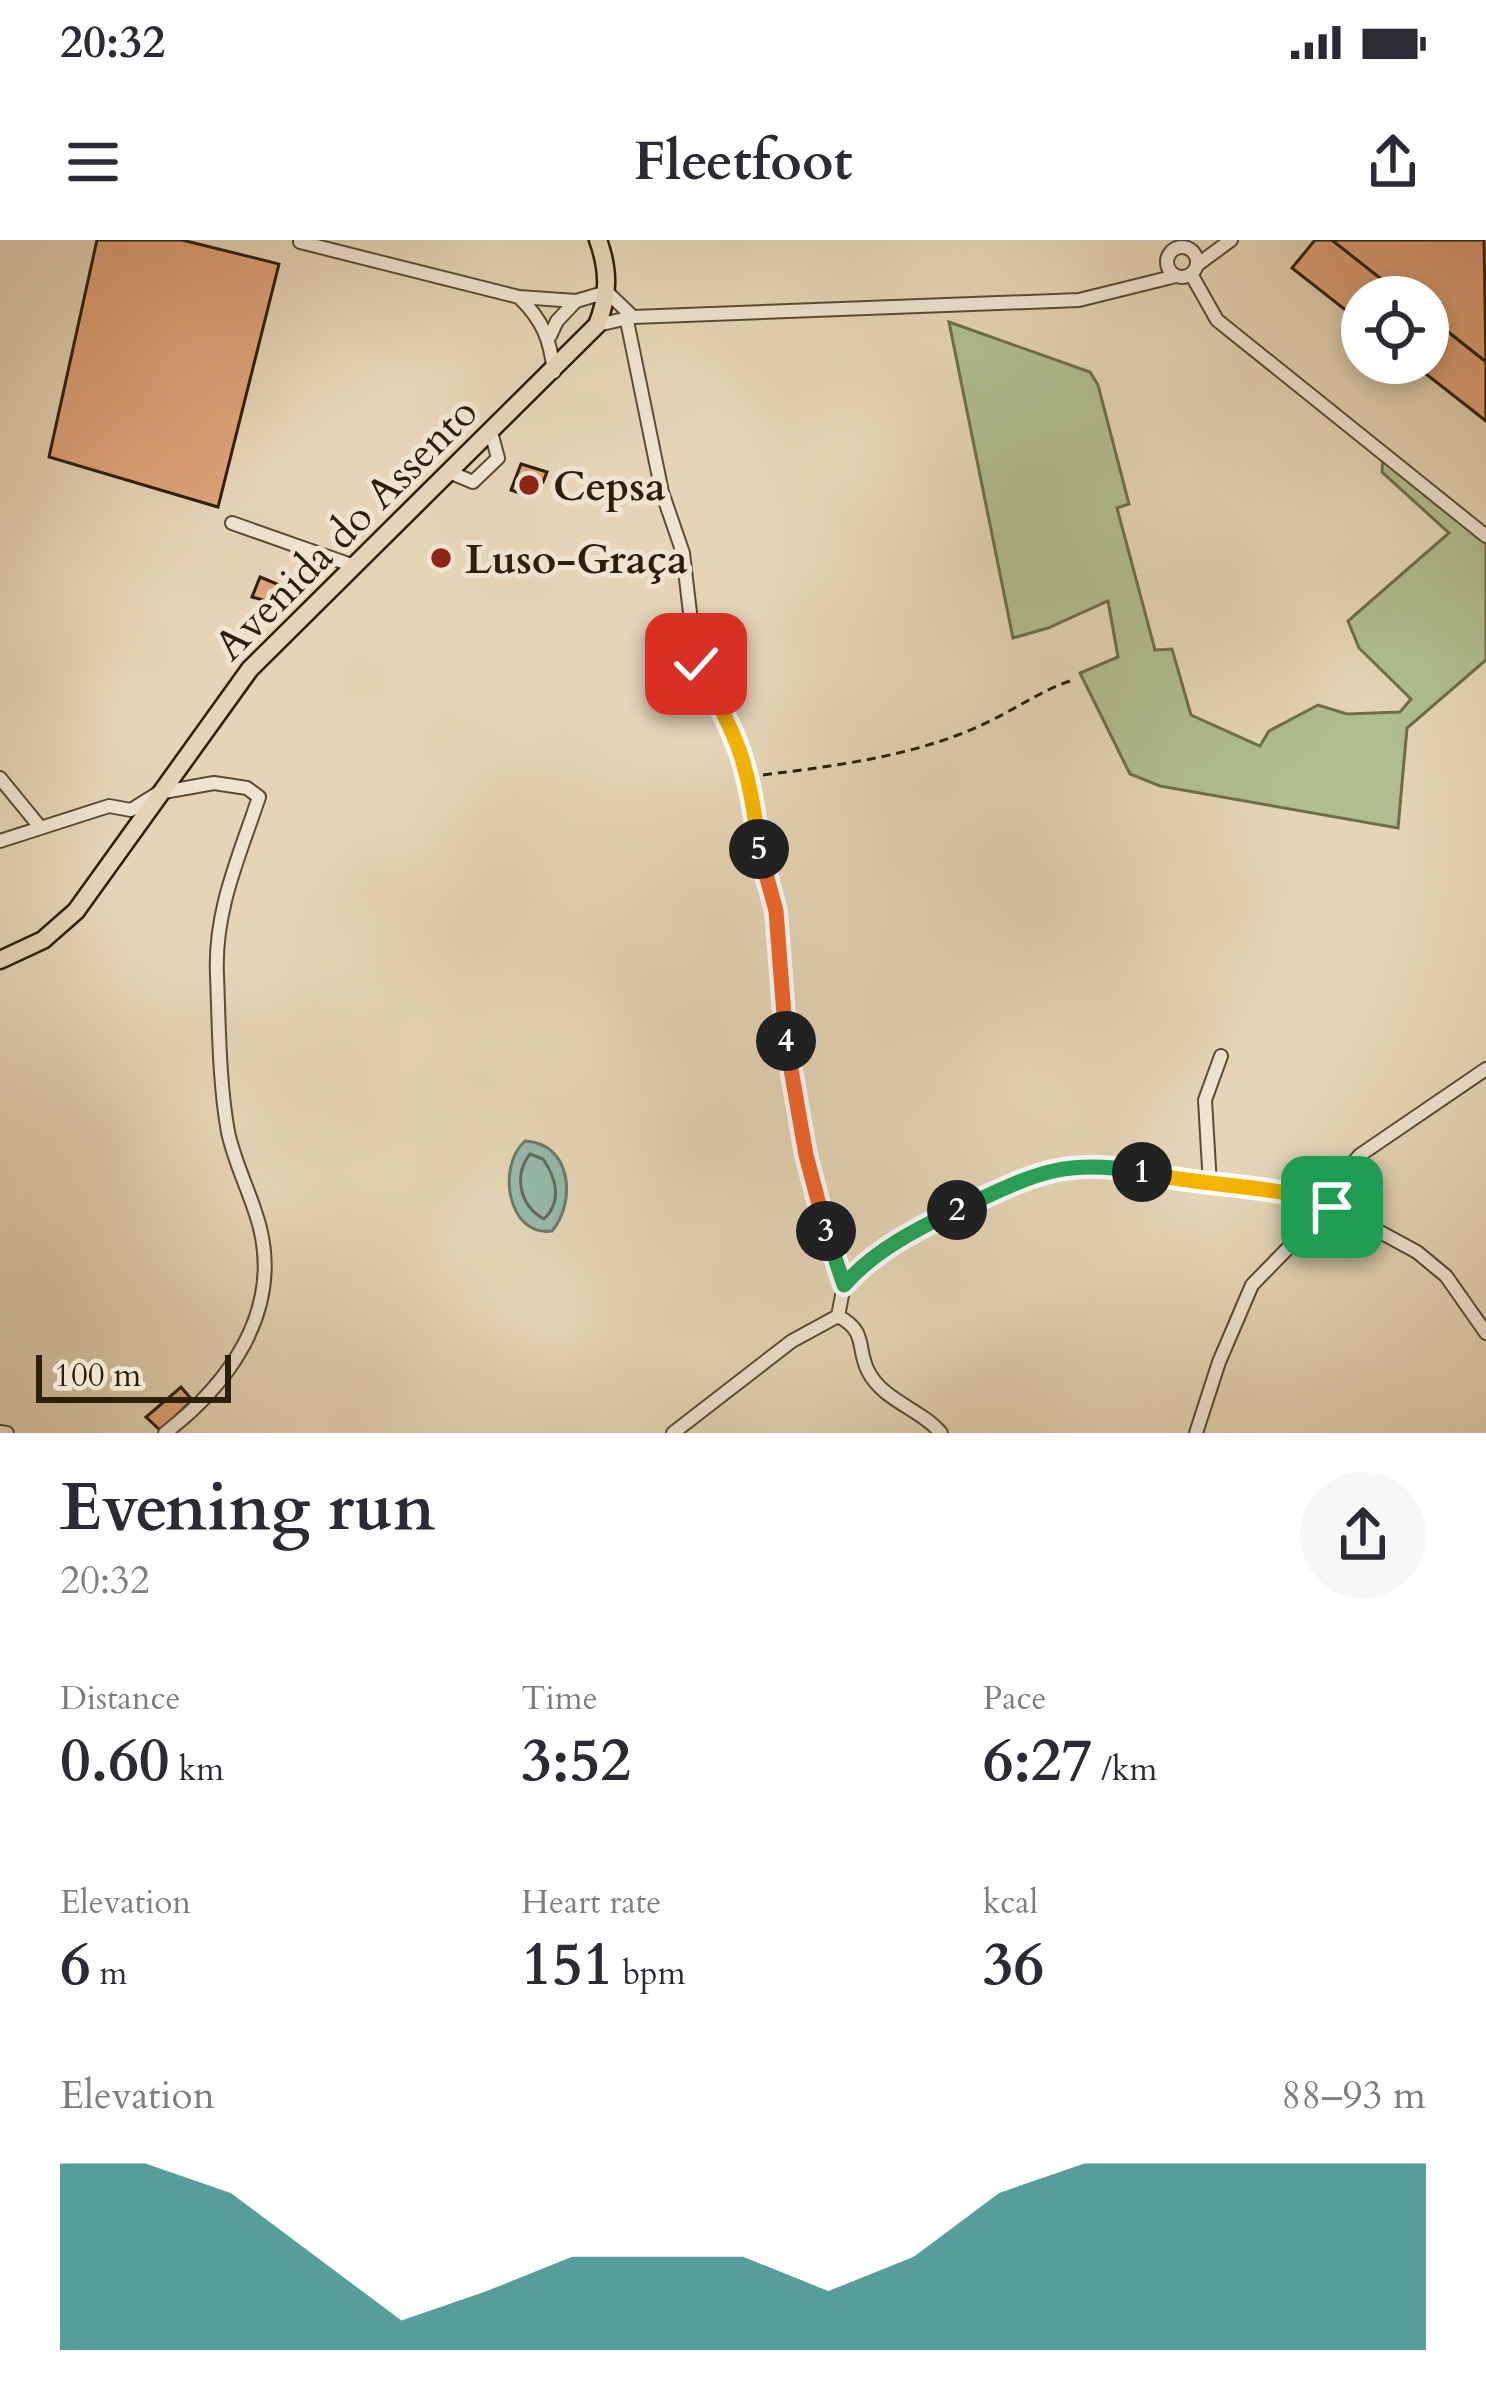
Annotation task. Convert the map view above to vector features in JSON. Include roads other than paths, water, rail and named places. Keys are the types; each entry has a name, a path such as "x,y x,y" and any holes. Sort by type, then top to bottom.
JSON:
{"main road":[{"path":"597,325 607,292 606,262 598,240"},
{"name":"Avenida do Assento","path":"0,961 43,940 76,911 250,669 597,325"}],"street":[{"path":"300,242 519,297 576,301 607,292 630,319 662,492 682,553 696,664 730,720 749,776 759,853 776,911 787,1058 816,1197 844,1285 838,1316"},
{"path":"597,325 630,319 1079,300 1142,286 1181,257 1225,244"},
{"path":"1181,257 1217,320 1486,536"},
{"path":"519,297 550,336 554,372"},
{"path":"550,336 557,320 576,301"},
{"path":"232,523 354,566"},
{"path":"0,778 40,827"},
{"path":"0,841 109,806 131,810 158,793 214,783 247,788 259,797 230,874 218,924 217,976 228,1130 260,1230 262,1290 250,1336 230,1372 204,1402 165,1433"},
{"path":"1210,1185 1205,1100 1221,1056"},
{"path":"1196,1433 1219,1362 1252,1286 1304,1230 1321,1200 1360,1155 1486,1069"},
{"path":"844,1285 859,1268 916,1229 1026,1176 1097,1165 1321,1200 1418,1252 1445,1276 1486,1334"},
{"path":"673,1433 792,1341 838,1316"},
{"path":"838,1316 851,1323 862,1342 868,1371 881,1386 927,1416 941,1433"}],"water":[{"path":"525,1141 552,1152 565,1176 565,1205 552,1231 525,1223 511,1198 511,1167"}],"place":[{"name":"Cepsa","path":"529,485"},
{"name":"Luso-Graça","path":"441,558"}]}
